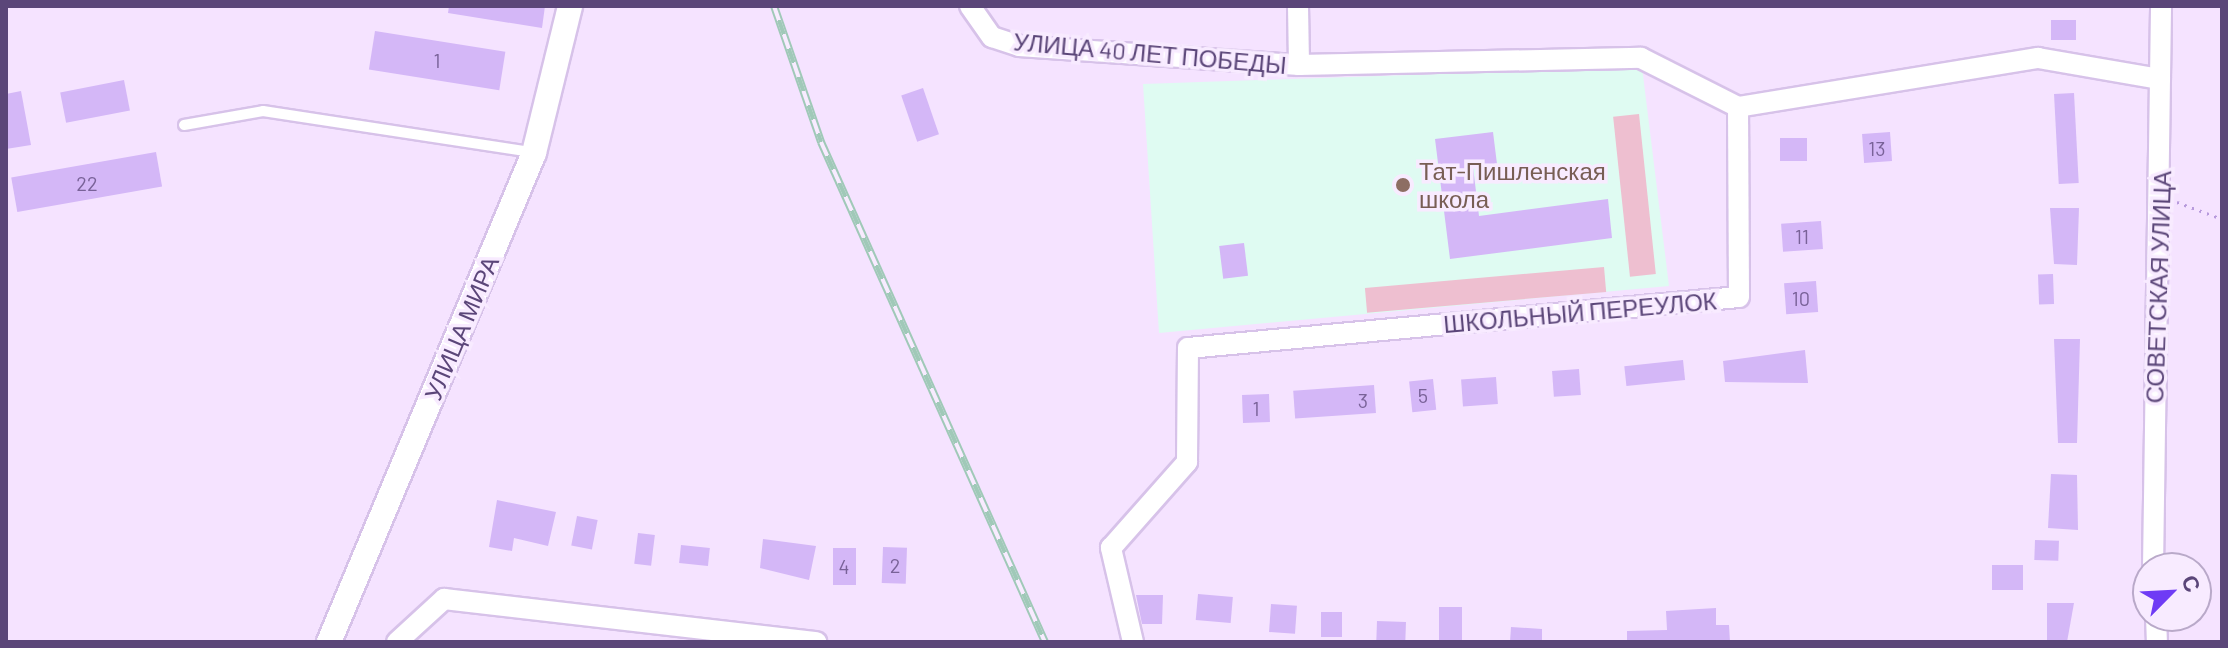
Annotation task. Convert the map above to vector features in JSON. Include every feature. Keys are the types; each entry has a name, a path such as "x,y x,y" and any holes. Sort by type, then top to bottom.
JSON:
{"street":[{"name":"УЛИЦА МИРА","path":"329,642 534,153 570,6"},
{"name":"УЛИЦА 40 ЛЕТ ПОБЕДЫ","path":"970,6 992,37 1019,46 1299,65 1641,58 1738,107"},
{"path":"1298,6 1299,65"},
{"name":"СОВЕТСКАЯ УЛИЦА","path":"2153,552 2163,196 2161,6"},
{"path":"1738,107 2038,58 2160,79"},
{"name":"ШКОЛЬНЫЙ ПЕРЕУЛОК","path":"1133,642 1111,548 1187,462 1188,348 1739,297 1738,107"},
{"path":"397,642 444,599 817,642"}],"lane":[{"path":"184,125 263,111 534,153"}],"path":[{"path":"2163,196 2222,219"}],"shaded area":[{"name":"Тат-Пишленская школа","path":"1642,67 1669,286 1159,333 1143,84"},
{"path":"1639,114 1656,274 1630,277 1613,117"},
{"path":"1604,267 1606,292 1367,313 1365,288"}],"building":[{"path":"449,6 545,6 542,28 448,13"},
{"path":"2051,20 2076,20 2076,40 2051,40"},
{"path":"375,31 505,52 499,90 369,70"},
{"path":"124,80 130,110 66,123 60,92"},
{"path":"923,88 939,134 917,142 901,95"},
{"path":"21,91 31,145 6,149 6,94"},
{"path":"2074,93 2079,183 2059,184 2054,94"},
{"path":"1493,132 1497,164 1473,167 1479,216 1608,199 1612,238 1450,259 1435,139"},
{"path":"1890,132 1892,161 1864,163 1862,134"},
{"path":"1780,138 1807,138 1807,161 1780,161"},
{"path":"156,152 162,186 17,212 11,178"},
{"path":"2050,208 2079,208 2077,265 2054,264"},
{"path":"1821,221 1823,249 1783,252 1781,224"},
{"path":"1244,243 1248,276 1223,279 1219,246"},
{"path":"2053,274 2054,304 2039,305 2038,275"},
{"path":"1816,281 1818,312 1786,314 1784,283"},
{"path":"2054,339 2080,339 2077,443 2058,443"},
{"path":"1805,350 1808,383 1725,382 1723,361"},
{"path":"1683,360 1685,380 1626,386 1624,366"},
{"path":"1579,369 1581,395 1554,397 1552,371"},
{"path":"1496,377 1498,404 1463,406 1461,379"},
{"path":"1433,379 1436,410 1412,412 1409,382"},
{"path":"1374,385 1376,413 1295,419 1293,391"},
{"path":"1269,394 1270,422 1243,423 1242,395"},
{"path":"2051,474 2077,475 2078,530 2048,528"},
{"path":"497,500 556,512 548,546 514,538 512,551 489,547"},
{"path":"577,516 598,520 592,549 571,545"},
{"path":"638,533 655,535 651,566 634,564"},
{"path":"763,539 816,546 809,580 760,568"},
{"path":"2035,540 2059,541 2058,561 2034,560"},
{"path":"681,545 710,548 708,566 679,563"},
{"path":"883,547 907,548 906,584 882,583"},
{"path":"833,548 856,548 856,585 833,585"},
{"path":"1992,565 2023,565 2023,590 1992,590"},
{"path":"1198,594 1233,597 1231,623 1196,620"},
{"path":"1136,595 1163,595 1162,624 1142,624"},
{"path":"2047,603 2074,603 2067,642 2047,642"},
{"path":"1271,604 1297,606 1295,634 1269,632"},
{"path":"1439,607 1462,607 1462,642 1439,642"},
{"path":"1716,608 1716,625 1729,625 1730,642 1627,642 1627,631 1667,630 1666,611"},
{"path":"1321,612 1342,612 1342,637 1321,637"},
{"path":"1377,621 1406,622 1405,642 1376,642"},
{"path":"1511,627 1542,629 1542,642 1510,642"}],"railway":[{"path":"774,6 821,142 1045,642"}],"place":[{"name":"Тат-Пишленская школа","path":"1403,185"}]}
